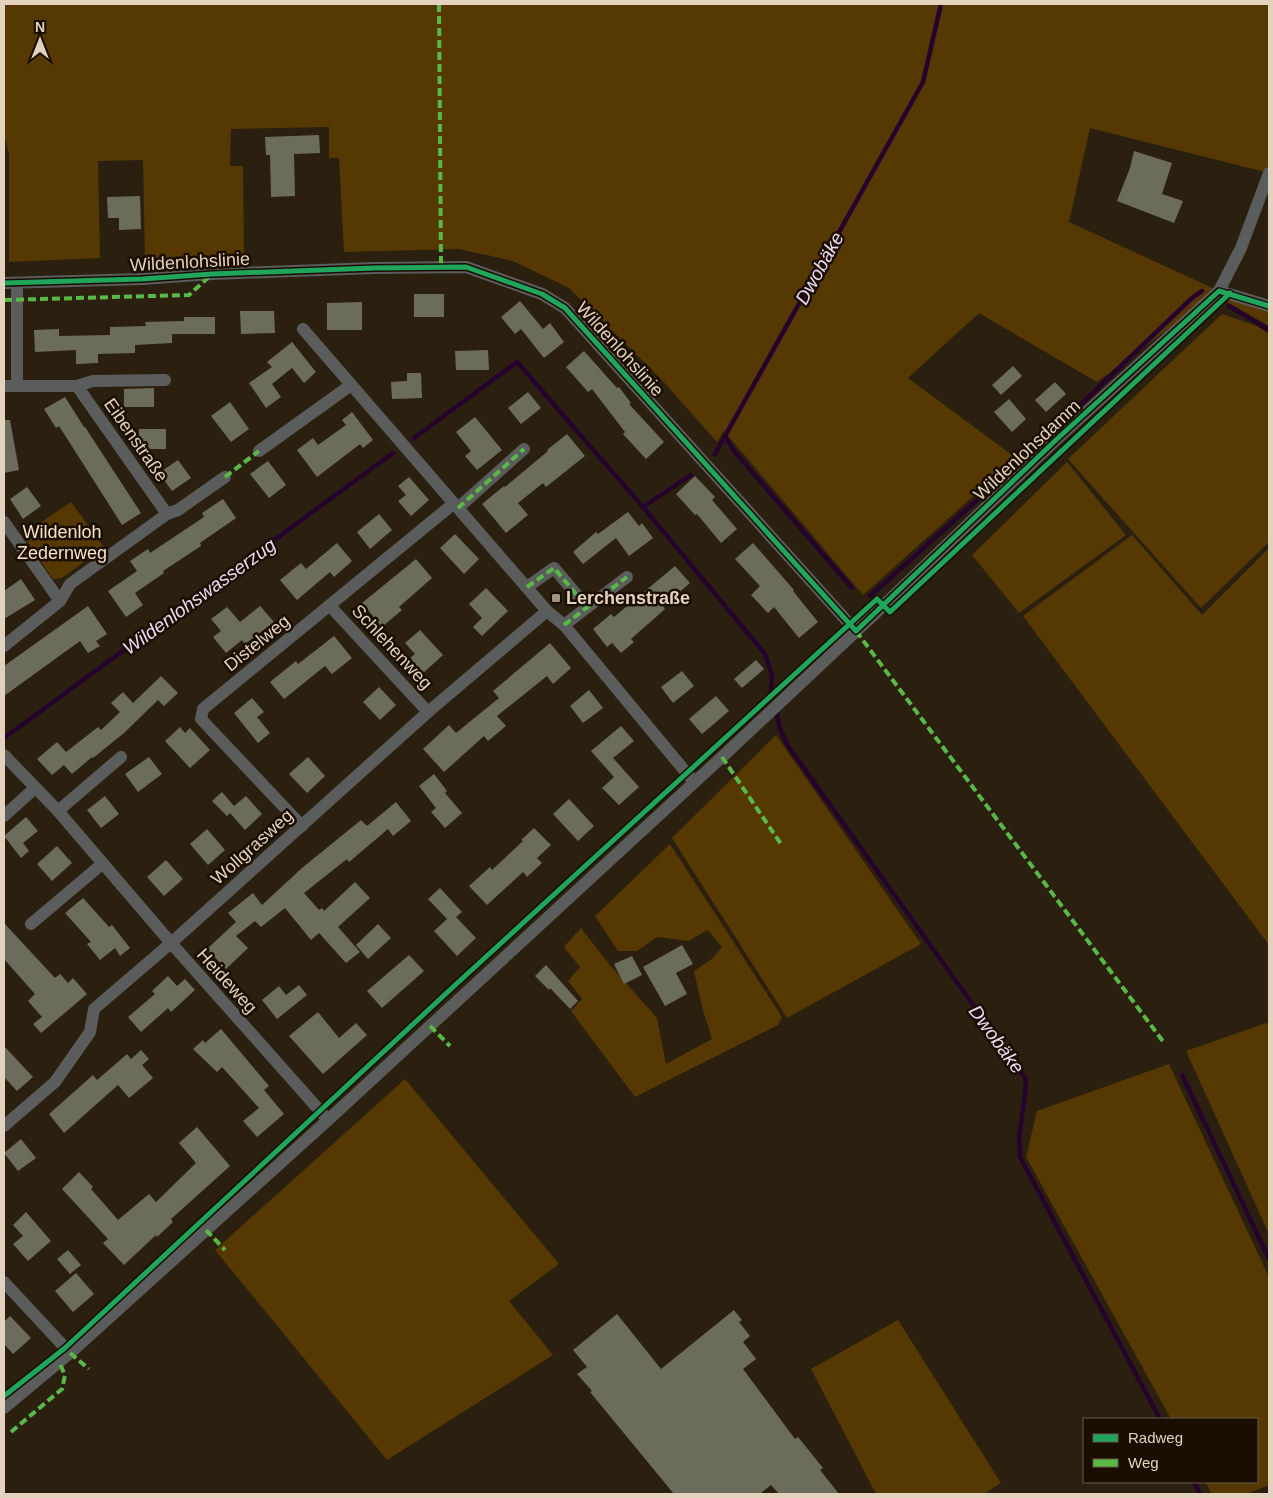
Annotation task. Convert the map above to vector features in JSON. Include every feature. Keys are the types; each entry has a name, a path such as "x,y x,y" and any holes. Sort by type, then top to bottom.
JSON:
{"street":[{"name":"Wildenlohsdamm","path":"4,1408 70,1353 328,1120 694,782 1056,440 1219,290 1241,248 1269,173"},
{"name":"Wildenlohslinie","path":"4,283 142,279 212,274 466,267 542,294 564,308 856,631"},
{"path":"17,283 17,386"},
{"path":"1219,290 1269,306"},
{"path":"304,329 547,611 564,625 694,782"},
{"name":"Eibenstraße","path":"4,386 77,386 93,381 165,380"},
{"path":"259,451 351,385"},
{"name":"Eibenstraße","path":"77,386 167,514"},
{"path":"456,506 524,450"},
{"path":"4,646 60,601 70,584 167,514 178,510 225,477"},
{"name":"Distelweg","path":"302,826 201,719 203,709 456,506"},
{"path":"4,522 60,601"},
{"path":"527,587 554,568 587,607"},
{"path":"564,625 626,576"},
{"name":"Schlehenweg","path":"330,606 428,712"},
{"name":"Wollgrasweg","path":"4,1126 55,1082 90,1032 94,1010 428,712 547,611"},
{"name":"Heideweg","path":"4,755 58,811 171,943 328,1120"},
{"path":"58,811 121,757"},
{"path":"4,816 35,788"},
{"path":"31,924 102,864"},
{"path":"4,1282 70,1353"}],"green space":[{"path":"4,4 1264,4 1269,6 1269,173 1090,128 1069,222 1219,291 1097,382 979,313 908,378 1016,458 863,595 724,431 717,442 661,379 569,288 513,261 459,249 344,252 339,158 329,158 329,127 231,129 230,166 243,166 244,254 145,259 143,160 98,161 100,258 9,262 9,154 4,134"},
{"path":"1232,298 1269,310 1269,326 1227,302"},
{"path":"1222,314 1257,326 1269,334 1269,542 1201,608 1068,459"},
{"path":"1067,462 1126,535 1019,613 972,555"},
{"name":"Wildenloh Zedernweg","path":"71,502 104,547 62,578 53,579 22,535"},
{"path":"1132,535 1202,615 1269,548 1269,945 1023,616"},
{"path":"776,735 921,944 787,1018 672,838"},
{"path":"670,844 782,1017 778,1025 635,1097 571,1011 582,999 568,981 580,967 564,947 581,928 608,963 657,1018 666,1064 712,1039 694,971 713,958 722,947 708,930 688,941 657,937 637,951 618,951 595,916"},
{"path":"1269,1022 1269,1234 1186,1051"},
{"path":"1169,1064 1269,1277 1269,1485 1246,1494 1212,1494 1206,1483 1258,1483 1258,1418 1170,1418 1026,1157 1037,1111"},
{"path":"405,1079 559,1264 509,1301 553,1355 387,1460 215,1250"},
{"path":"898,1320 1001,1483 984,1494 876,1494 811,1369"}],"building":[{"path":"319,135 320,153 294,154 295,196 271,197 270,155 266,155 265,137"},
{"path":"1134,151 1172,163 1162,194 1183,201 1174,223 1117,201 1130,168"},
{"path":"140,196 141,229 119,230 119,218 108,218 107,197"},
{"path":"414,294 444,294 444,317 414,317"},
{"path":"520,301 543,329 550,323 564,342 544,358 521,329 515,334 501,317"},
{"path":"362,302 362,330 327,330 327,303"},
{"path":"240,311 274,311 275,333 241,334"},
{"path":"184,317 215,317 215,334 172,334 172,343 135,345 135,353 98,354 98,363 76,364 76,350 35,352 34,330 59,329 59,336 110,335 110,327 146,326 145,322 184,321"},
{"path":"292,342 316,372 304,383 292,368 272,384 281,397 266,408 249,383 272,367 267,362"},
{"path":"488,350 489,370 456,370 455,351"},
{"path":"584,351 617,388 619,387 631,403 629,404 664,442 646,459 623,434 625,432 592,389 588,392 566,367"},
{"path":"1013,366 1022,376 1001,395 992,385"},
{"path":"407,373 421,373 422,398 392,399 391,382 407,381"},
{"path":"1055,382 1066,394 1046,412 1035,400"},
{"path":"154,388 154,407 124,407 124,389"},
{"path":"528,392 541,408 521,424 508,408"},
{"path":"65,397 141,513 122,525 59,426 56,428 44,409"},
{"path":"1009,399 1026,419 1012,432 994,412"},
{"path":"230,402 249,429 231,442 211,416"},
{"path":"352,412 373,440 363,448 360,444 317,477 297,450 313,438 318,445 346,425 342,420"},
{"path":"475,417 502,450 477,470 465,456 471,451 456,432"},
{"path":"4,420 10,420 19,470 4,473"},
{"path":"139,429 166,429 166,449 139,449"},
{"path":"567,434 585,456 546,487 543,483 518,503 528,515 506,533 482,504"},
{"path":"178,460 191,478 172,491 159,473"},
{"path":"268,461 286,485 269,498 250,474"},
{"path":"695,476 715,497 712,500 737,529 721,543 697,514 695,515 676,494"},
{"path":"409,477 429,500 411,516 398,501 406,495 398,486"},
{"path":"27,487 41,506 23,519 10,499"},
{"path":"223,499 236,518 200,543 201,546 163,571 164,573 135,593 143,605 126,617 108,591 137,571 130,561 148,549 150,553 204,517 202,513"},
{"path":"628,512 639,526 642,523 653,538 629,556 616,538 583,564 573,552 596,532 598,534"},
{"path":"379,514 392,530 370,549 357,532"},
{"path":"455,534 479,559 464,574 440,548"},
{"path":"337,543 352,561 334,577 330,572 297,600 280,580 301,563 306,569"},
{"path":"753,543 794,590 818,622 799,638 774,607 768,613 751,595 760,586 735,559"},
{"path":"416,559 432,578 399,607 402,610 382,627 362,603"},
{"path":"675,566 690,583 663,606 665,609 631,639 634,642 621,653 612,643 607,647 593,629 611,614 614,617"},
{"path":"21,579 35,600 4,619 4,591"},
{"path":"486,588 508,611 482,636 473,627 482,618 469,604"},
{"path":"88,606 107,634 96,641 100,646 88,653 80,641 4,696 4,666"},
{"path":"260,606 274,622 245,644 242,640 226,653 213,637 221,631 211,619 227,607 240,622"},
{"path":"420,630 443,655 422,674 409,659 415,654 405,643"},
{"path":"334,636 352,658 332,674 325,666 284,699 270,682 296,661 298,664"},
{"path":"550,643 571,668 553,684 547,676 497,716 506,726 488,741 484,736 444,772 423,749 449,725 456,733 499,698 493,691"},
{"path":"756,660 764,669 742,688 734,679"},
{"path":"682,671 694,686 673,703 661,687"},
{"path":"161,676 178,693 164,706 158,700 124,733 72,774 64,765 52,775 37,759 57,742 66,752 98,727 101,730 120,712 111,703 123,692 133,703"},
{"path":"379,687 396,705 380,720 363,702"},
{"path":"589,690 603,708 583,723 570,706"},
{"path":"716,696 729,711 702,734 689,719"},
{"path":"252,698 264,712 257,717 270,733 258,743 234,713"},
{"path":"621,726 634,741 613,758 639,787 619,805 602,788 614,777 591,751"},
{"path":"180,727 185,733 190,728 210,750 190,768 165,741"},
{"path":"149,757 162,774 138,792 125,774"},
{"path":"308,757 325,776 307,793 289,774"},
{"path":"434,774 447,791 445,793 462,813 445,828 431,812 436,808 419,786"},
{"path":"222,792 234,806 246,796 262,814 245,830 230,813 227,816 212,801"},
{"path":"105,796 119,814 101,828 87,810"},
{"path":"569,799 594,826 578,841 553,814"},
{"path":"396,802 411,821 393,836 388,829 349,862 347,859 304,893 319,910 322,908 324,911 355,882 370,898 338,927 360,952 346,963 319,933 311,940 285,908 261,927 255,921 236,936 248,948 226,969 207,949 236,922 228,913 253,893 262,905 302,868 361,820 367,826"},
{"path":"26,817 38,831 23,843 29,851 21,858 4,836"},
{"path":"534,828 551,845 537,858 542,863 527,877 523,872 487,905 469,886 490,867 492,870"},
{"path":"207,829 225,850 208,865 190,844"},
{"path":"57,846 72,863 52,881 37,864"},
{"path":"166,860 183,879 164,896 147,877"},
{"path":"440,888 462,912 456,917 476,938 457,956 434,931 447,919 428,899"},
{"path":"83,898 109,927 112,925 130,948 120,956 115,948 100,960 87,944 91,942 65,913"},
{"path":"4,923 55,978 60,974 68,983 73,978 87,994 41,1033 33,1024 42,1017 28,1001 35,994 4,959"},
{"path":"378,924 391,938 368,959 356,945"},
{"path":"682,945 693,964 676,973 687,994 665,1006 643,967"},
{"path":"409,955 424,971 382,1008 367,991"},
{"path":"632,956 642,975 624,984 614,964"},
{"path":"546,965 578,1001 570,1009 550,988 549,990 535,976"},
{"path":"168,976 177,986 185,979 195,990 171,1012 168,1008 141,1032 128,1017 155,994 152,991"},
{"path":"299,985 307,995 277,1019 262,1000 279,986 286,995"},
{"path":"318,1012 339,1038 356,1023 367,1035 323,1074 289,1036"},
{"path":"221,1029 269,1086 264,1090 284,1114 257,1137 243,1121 259,1108 222,1067 217,1072 193,1049 203,1040 205,1043"},
{"path":"4,1046 33,1077 17,1091 4,1077"},
{"path":"141,1050 149,1059 142,1065 153,1078 129,1098 118,1085 64,1133 49,1114 93,1075 97,1080 127,1054 131,1059"},
{"path":"197,1127 230,1166 171,1219 173,1222 157,1237 156,1235 124,1265 103,1243 108,1239 62,1189 79,1172 118,1220 149,1194 156,1202 196,1163 179,1143"},
{"path":"21,1139 36,1158 18,1171 4,1153"},
{"path":"26,1212 51,1241 28,1261 13,1244 23,1236 13,1225"},
{"path":"68,1250 81,1265 70,1274 57,1259"},
{"path":"76,1273 94,1294 73,1312 55,1291"},
{"path":"734,1310 742,1320 739,1322 750,1336 743,1342 756,1359 743,1369 795,1439 798,1437 823,1468 820,1470 839,1494 779,1494 771,1485 760,1494 674,1494 577,1374 587,1367 573,1350 617,1314 661,1369"},
{"path":"10,1316 31,1338 13,1354 4,1344 4,1322"}],"waterway":[{"name":"Dwobäke","path":"715,454 923,82 941,4"},
{"path":"1054,430 1192,298 1202,291"},
{"path":"1229,306 1269,330"},
{"name":"Wildenlohswasserzug","path":"414,438 517,362 643,507"},
{"path":"725,436 734,451 852,588"},
{"path":"870,596 1046,438"},
{"name":"Wildenlohswasserzug","path":"4,738 393,453"},
{"name":"Dwobäke","path":"691,475 643,507 765,654 772,675 771,693"},
{"name":"Dwobäke","path":"776,712 780,729 788,746 1026,1079 1019,1137 1020,1157 1159,1418"},
{"path":"1182,1075 1269,1259"},
{"name":"Dwobäke","path":"1194,1483 1200,1494"}],"marked path":[{"path":"439,4 441,266"},
{"path":"4,300 189,295 211,275"},
{"path":"458,508 524,449"},
{"path":"225,477 259,451"},
{"path":"527,587 554,568 587,607"},
{"path":"564,625 627,577"},
{"path":"856,631 1165,1044"},
{"path":"722,757 781,844"},
{"path":"430,1026 450,1046"},
{"path":"206,1230 225,1250"},
{"path":"70,1353 89,1369"},
{"path":"11,1432 62,1389 65,1375 59,1362"}],"cycle path":[{"path":"4,283 142,279 212,274 374,268 466,267 542,294 565,308 856,631 1057,439 1219,291 1269,306"},
{"path":"4,1396 65,1348 453,987 877,599 890,612 1230,293"}],"place":[{"name":"Lerchenstraße","path":"556,598"}]}
